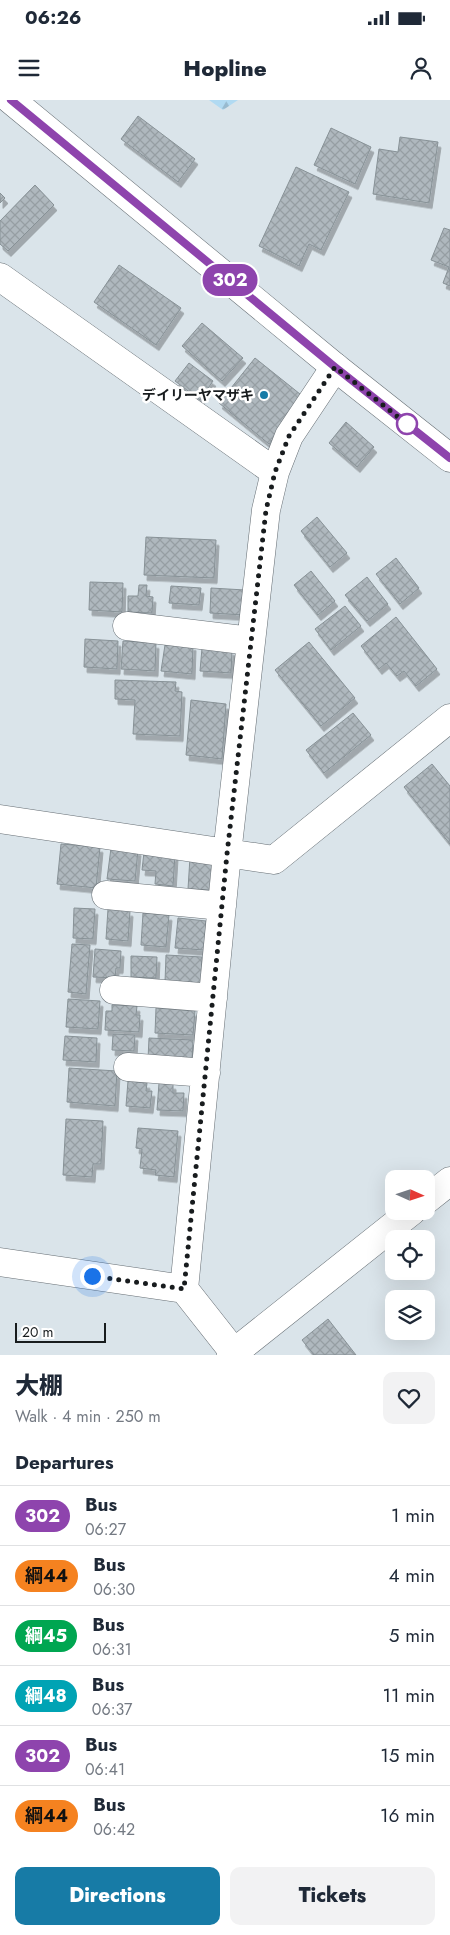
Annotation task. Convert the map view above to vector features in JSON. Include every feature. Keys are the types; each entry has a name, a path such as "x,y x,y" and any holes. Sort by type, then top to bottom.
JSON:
{"street":[{"path":"11,100 335,367 450,458"},
{"path":"0,277 275,472"},
{"path":"335,367 289,436 275,472 266,510 227,854 184,1289 234,1354 401,1220"},
{"path":"127,626 251,641"},
{"path":"0,819 274,860 450,718"},
{"path":"106,894 222,906"},
{"path":"114,990 213,998"},
{"path":"128,1066 206,1074"},
{"path":"435,1193 450,1181"},
{"path":"0,1262 184,1289"}],"green space":[{"path":"209,100 238,100 223,110"}],"building":[{"path":"138,116 195,159 178,182 121,139"},
{"path":"331,128 371,147 355,184 314,165"},
{"path":"400,137 438,142 429,203 373,194 379,149 398,152"},
{"path":"296,167 349,192 321,250 309,244 299,266 259,246"},
{"path":"35,185 54,205 8,251 0,244 0,221"},
{"path":"0,193 5,198 0,203"},
{"path":"444,228 450,230 450,286 443,283 449,267 431,260"},
{"path":"119,265 181,308 156,345 94,302"},
{"path":"202,323 243,358 222,381 182,346"},
{"path":"255,358 305,398 269,444 219,403"},
{"path":"189,363 213,381 200,400 175,381"},
{"path":"346,422 374,447 357,467 329,443"},
{"path":"317,517 347,553 330,567 301,531"},
{"path":"146,537 216,540 214,578 144,575"},
{"path":"396,558 419,588 400,604 376,574"},
{"path":"311,571 335,601 318,615 294,585"},
{"path":"367,577 388,604 367,621 345,595"},
{"path":"90,582 123,583 122,612 89,610"},
{"path":"139,585 147,585 146,596 153,597 152,613 128,612 128,596 138,596"},
{"path":"171,586 201,588 199,605 169,603"},
{"path":"211,588 245,590 244,615 210,613"},
{"path":"345,606 361,626 331,650 315,629"},
{"path":"396,617 437,669 416,686 404,671 397,676 386,663 379,669 361,646"},
{"path":"85,639 118,641 117,669 84,667"},
{"path":"123,641 156,643 155,671 121,669"},
{"path":"309,642 355,698 321,726 275,670"},
{"path":"165,645 193,645 192,674 161,671"},
{"path":"202,648 232,650 231,673 200,671"},
{"path":"115,680 176,682 175,691 182,692 180,736 133,734 135,700 115,699"},
{"path":"191,700 226,704 222,759 186,755"},
{"path":"353,713 371,735 324,773 306,750"},
{"path":"432,764 450,786 450,844 404,787"},
{"path":"61,844 100,847 96,888 57,884"},
{"path":"111,848 138,850 135,881 107,879"},
{"path":"144,852 175,854 173,886 155,884 156,871 142,870"},
{"path":"190,857 213,859 212,890 188,889"},
{"path":"74,908 95,909 93,939 73,938"},
{"path":"108,909 130,911 128,941 106,939"},
{"path":"143,913 169,915 166,947 141,945"},
{"path":"178,918 206,921 204,950 175,948"},
{"path":"72,944 90,945 86,994 68,992"},
{"path":"95,949 121,951 120,968 116,968 115,978 93,977"},
{"path":"166,955 202,957 201,984 165,982"},
{"path":"131,956 157,957 156,978 131,977"},
{"path":"68,999 100,1001 98,1029 66,1027"},
{"path":"112,1005 137,1006 136,1015 140,1015 139,1032 105,1030 106,1011 112,1011"},
{"path":"156,1008 195,1011 193,1035 155,1033"},
{"path":"113,1034 135,1035 134,1051 112,1050"},
{"path":"65,1036 97,1038 96,1062 63,1060"},
{"path":"149,1038 193,1040 192,1061 148,1059"},
{"path":"69,1068 117,1071 115,1106 67,1102"},
{"path":"128,1081 147,1083 146,1091 152,1091 150,1108 126,1106"},
{"path":"159,1083 173,1084 173,1093 184,1093 183,1111 157,1110"},
{"path":"66,1119 103,1121 101,1164 93,1164 92,1177 63,1175"},
{"path":"138,1128 178,1131 174,1177 155,1175 156,1170 140,1168 142,1149 136,1148"},
{"path":"328,1319 356,1355 314,1355 302,1340"}],"bus line":[{"name":"302","path":"11,100 335,367 450,458"}],"place":[{"name":"デイリーヤマザキ","path":"264,395"}],"route":[{"path":"92,1276 184,1289 227,854 266,510 275,472 289,436 335,367 407,424"}]}
